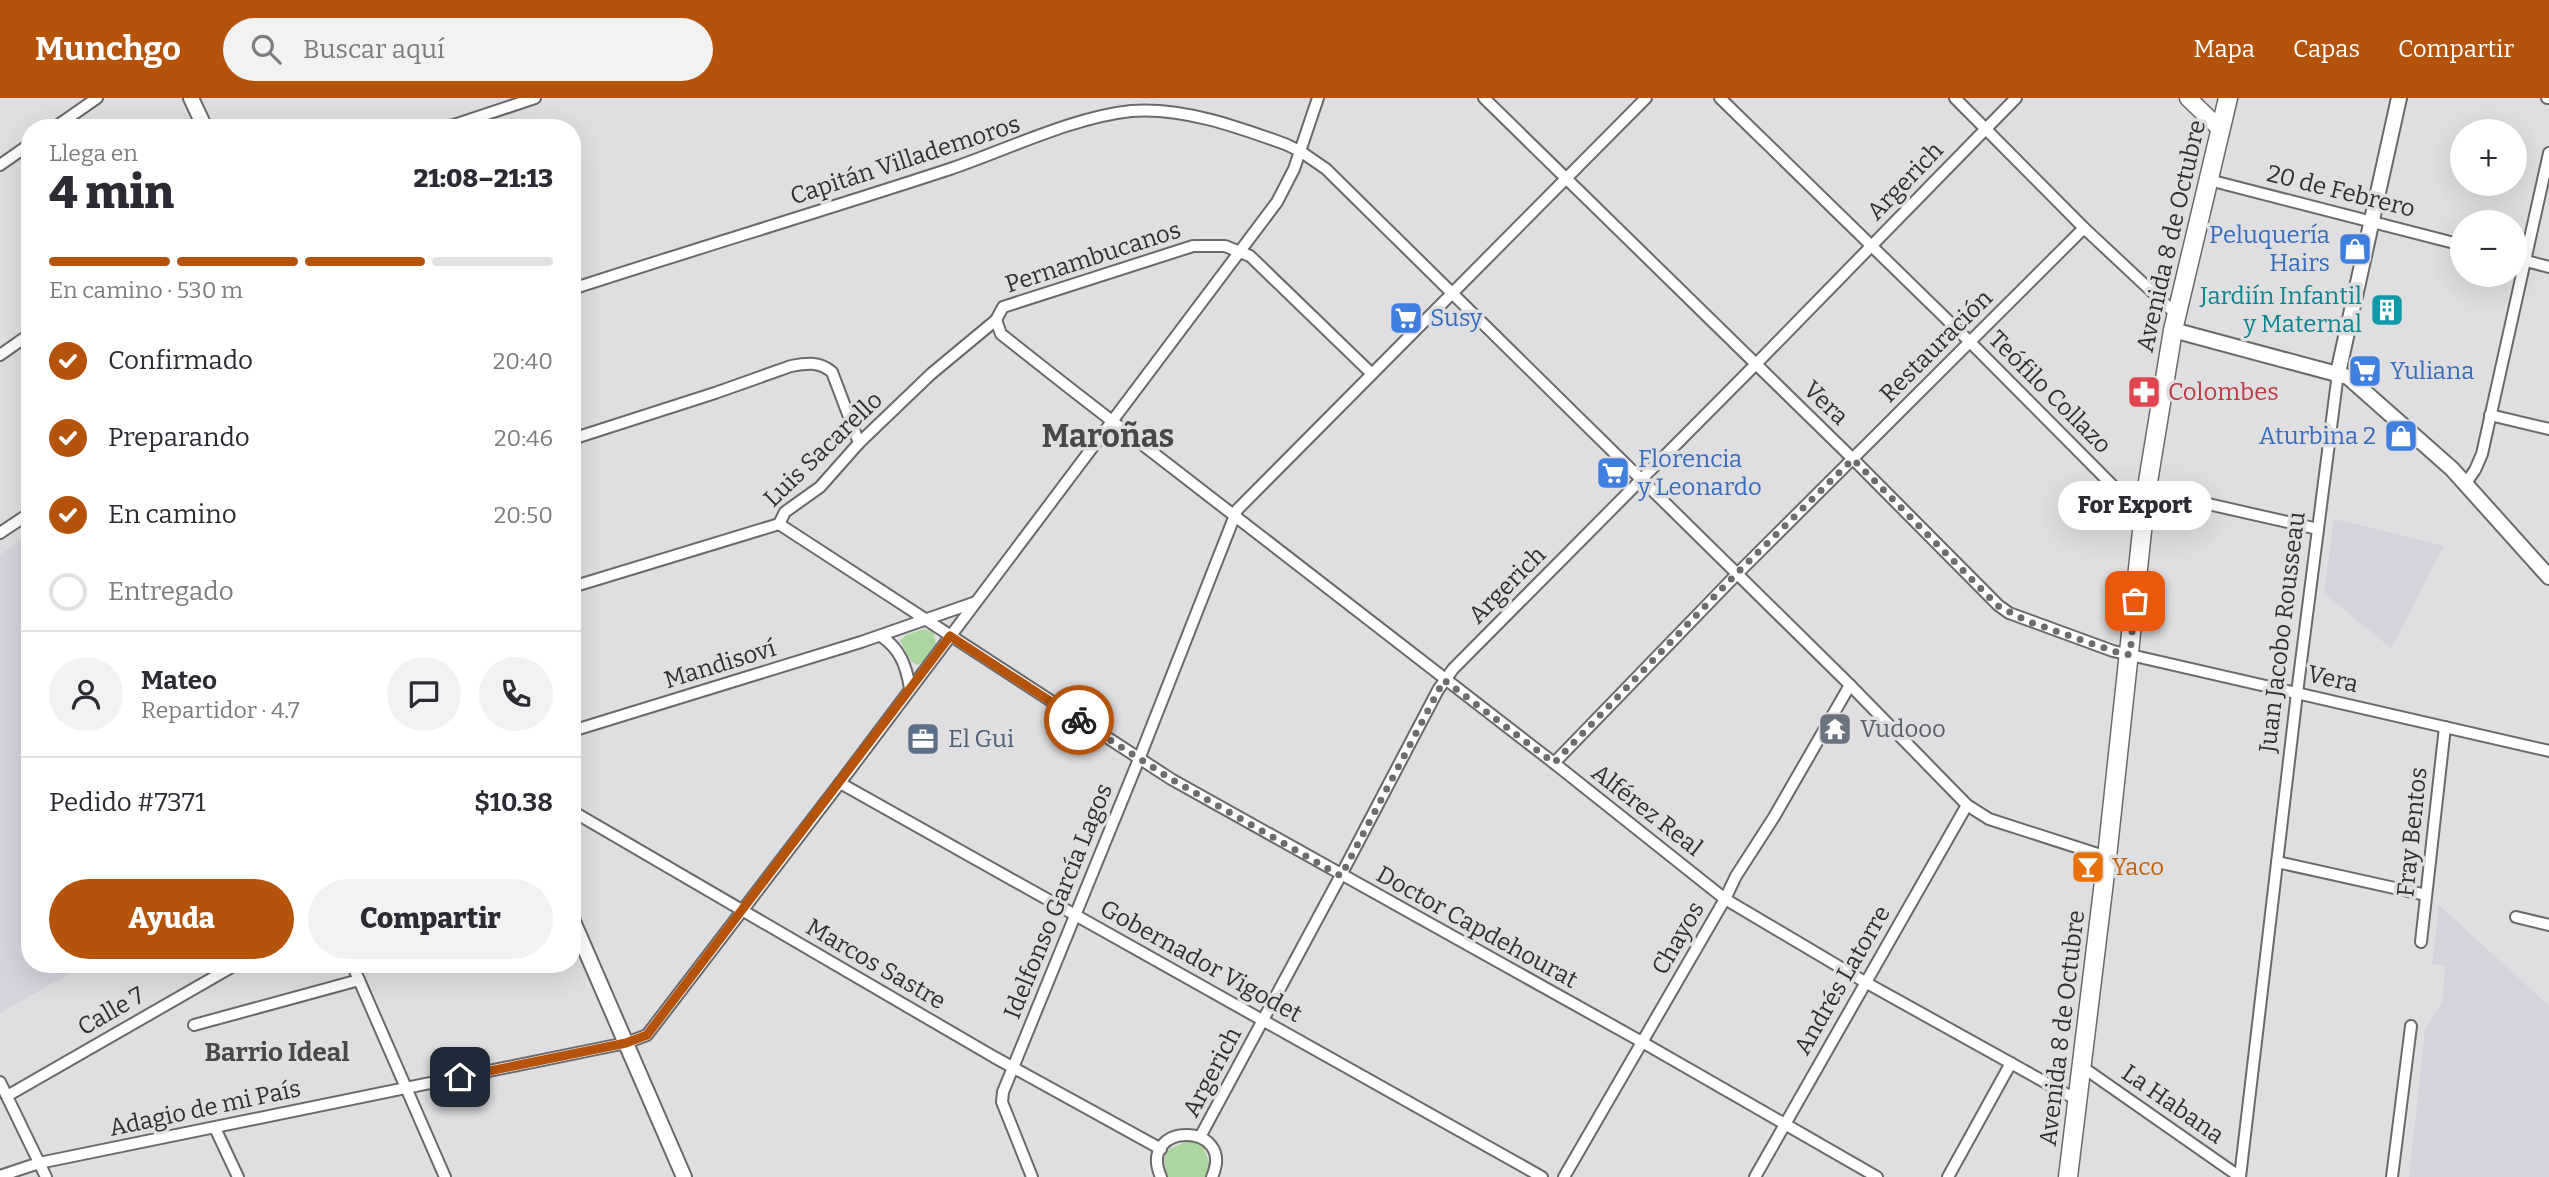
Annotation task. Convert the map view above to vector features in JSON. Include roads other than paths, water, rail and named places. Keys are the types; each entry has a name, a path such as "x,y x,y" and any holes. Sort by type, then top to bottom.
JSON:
{"main road":[{"path":"2188,98 2220,130"},
{"name":"Avenida 8 de Octubre","path":"2068,1177 2107,857 2146,494 2175,323 2228,98"}],"street":[{"path":"67,119 97,98"},
{"path":"191,98 201,119"},
{"path":"472,119 535,98"},
{"name":"Adagio de mi País","path":"0,1176 39,1163 626,1043 647,1035 743,912 1277,202 1300,151 1318,98"},
{"name":"Vera","path":"1484,98 1853,459 1998,606 2027,621 2130,655 2549,751"},
{"name":"Idelfonso García Lagos","path":"1032,1177 1002,1101 1003,1092 1139,759 1234,516 1240,506 1371,373 1646,98"},
{"name":"Teófilo Collazo","path":"1720,98 2118,491 2124,494 2164,494 2318,529"},
{"path":"1955,98 2175,323 2348,377 2466,483 2549,578"},
{"name":"Argerich","path":"1161,1149 1174,1136 1183,1134 1200,1137 1444,680 1453,668 2016,98"},
{"name":"Juan Jacobo Rousseau","path":"2240,1177 2297,692 2338,373 2399,98"},
{"name":"Capitán Villademoros","path":"581,286 1109,115 1153,110 1175,113 1269,138 1300,151 1326,169 1850,685 1967,805 1989,819 2107,857"},
{"path":"0,165 21,150"},
{"path":"2527,233 2549,153"},
{"name":"20 de Febrero","path":"2209,180 2450,242"},
{"name":"Restauración","path":"1554,763 1737,573 2084,228"},
{"name":"Pernambucanos","path":"996,320 998,313 1009,304 1194,246 1218,245 1240,251 1257,261 1371,373"},
{"path":"2527,261 2549,267"},
{"path":"2466,483 2479,463 2515,287"},
{"name":"Alférez Real","path":"996,320 1001,334 1725,899 1865,982 2077,1100"},
{"name":"Luis Sacarello","path":"581,584 779,524 785,512 820,487 859,443 930,374 996,320"},
{"path":"0,355 21,340"},
{"path":"581,436 804,363 822,365 832,372 859,443"},
{"path":"2490,415 2549,429"},
{"path":"0,533 21,519"},
{"name":"Doctor Capdehourat","path":"779,524 1139,759 1341,876 1642,1042 1877,1177"},
{"name":"Mandisoví","path":"581,729 881,636 976,602"},
{"path":"881,636 894,645 902,657 910,688"},
{"name":"Chayos","path":"1564,1177 1725,899 1735,876 1774,817 1850,685"},
{"name":"Fray Bentos","path":"2421,942 2445,727"},
{"name":"Gobernador Vigodet","path":"840,783 1542,1177"},
{"name":"Andrés Latorre","path":"1755,1177 1967,805"},
{"name":"Marcos Sastre","path":"581,816 743,912 1161,1149"},
{"path":"2277,862 2426,895"},
{"path":"2516,917 2549,925"},
{"path":"581,940 684,1177"},
{"name":"Calle 7","path":"7,1096 221,973"},
{"path":"356,973 445,1177"},
{"path":"194,1025 359,981"},
{"path":"2392,1177 2411,1026"},
{"path":"1948,1177 2011,1063"},
{"name":"La Habana","path":"2081,1066 2240,1177"},
{"path":"0,1083 46,1177"},
{"path":"215,1128 238,1177"},
{"path":"1200,1137 1214,1151 1216,1160 1212,1177"},
{"path":"1161,1149 1158,1166 1161,1177"}],"place":[{"name":"Peluquería Hairs","path":"2355,249"},
{"name":"Jardiín Infantil y Maternal","path":"2387,310"},
{"name":"Susy","path":"1406,318"},
{"name":"Yuliana","path":"2365,371"},
{"name":"Colombes","path":"2144,392"},
{"name":"Aturbina 2","path":"2401,436"},
{"name":"Florencia y Leonardo","path":"1613,473"},
{"name":"For Export","path":"2135,601"},
{"name":"Vudooo","path":"1835,729"},
{"name":"El Gui","path":"923,739"},
{"name":"Yaco","path":"2088,867"}],"district":[{"name":"Maroñas","path":"1108,436"},
{"name":"Barrio Ideal","path":"277,1052"}]}
